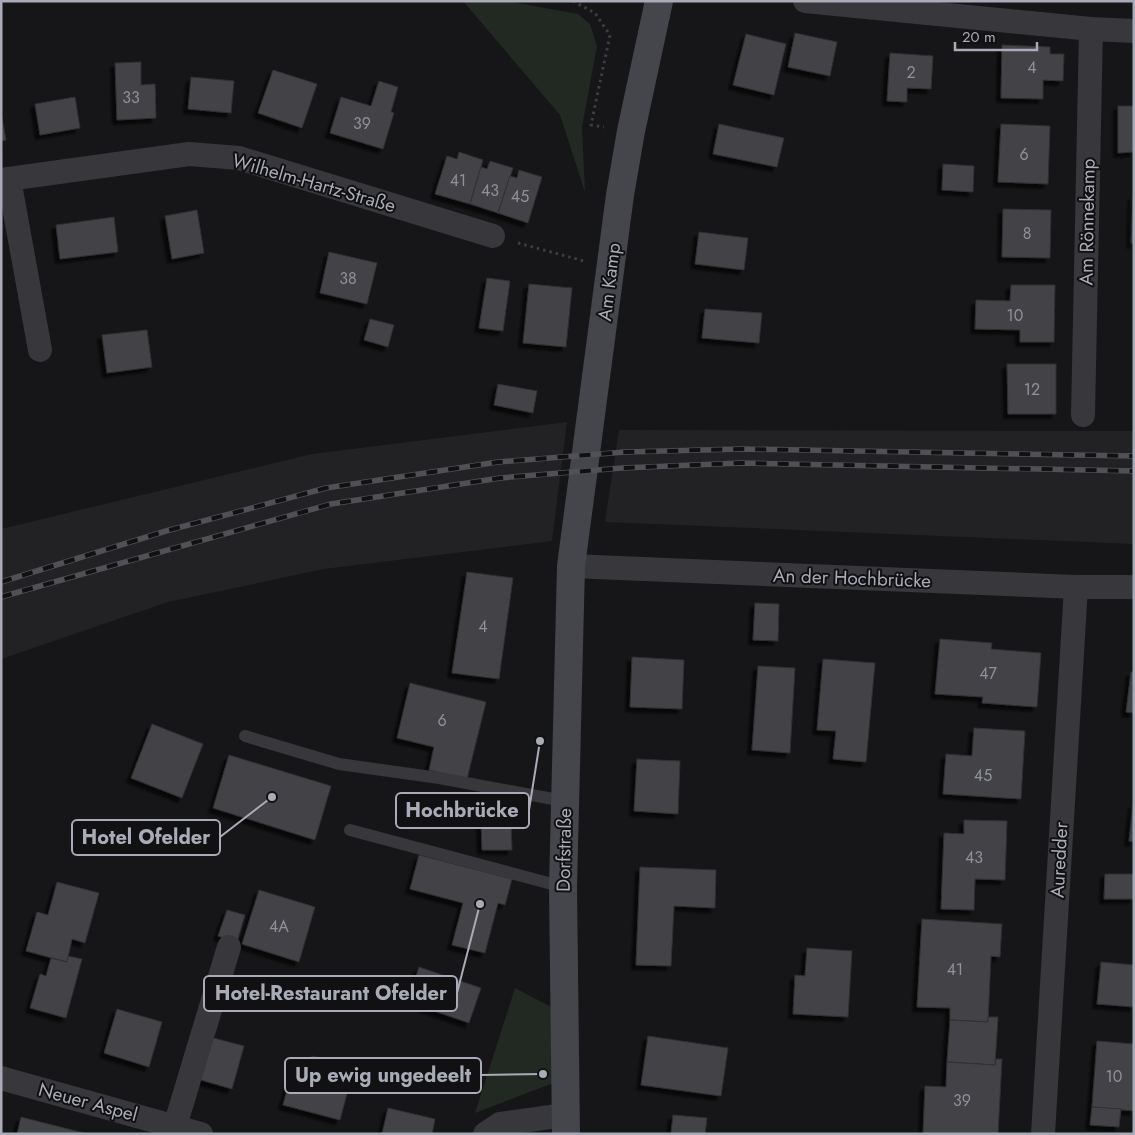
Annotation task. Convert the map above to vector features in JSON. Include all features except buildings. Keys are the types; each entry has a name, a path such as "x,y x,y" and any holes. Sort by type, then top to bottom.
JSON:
{"main road":[{"name":"Am Kamp","path":"571,566 620,194 631,131 659,1"},
{"name":"Dorfstraße","path":"566,1124 563,887 571,566"}],"street":[{"path":"805,1 1091,29 1134,31"},
{"name":"Am Rönnekamp","path":"1083,415 1091,29"},
{"name":"Wilhelm-Hartz-Straße","path":"40,350 5,179 189,154 239,158 493,236"},
{"name":"An der Hochbrücke","path":"571,566 1076,587 1134,587"},
{"name":"Auredder","path":"1043,1134 1076,587"},
{"path":"175,1126 229,947"},
{"name":"Neuer Aspel","path":"1,1078 201,1134"},
{"path":"485,1134 500,1124 566,1124"}],"lane":[{"path":"245,736 339,764 439,778 564,801"},
{"path":"350,830 563,887"}],"path":[{"path":"573,1 594,13 610,35 590,125 631,131"},
{"path":"493,236 588,262 611,273"}],"shaded area":[{"path":"463,1 507,1 578,14 590,24 597,46 582,127 585,192 560,115"},
{"path":"567,422 552,541 324,569 168,602 1,659 1,529 312,454"},
{"path":"619,430 1134,431 1134,544 605,522"},
{"path":"515,988 557,1010 556,1082 475,1113"}],"railway":[{"path":"1,582 166,531 326,488 498,462 625,452 742,449 1134,456"},
{"path":"1,597 331,504 500,478 622,468 741,463 1134,471"}],"place":[{"name":"Hochbrücke","path":"540,741"},
{"name":"Hotel Ofelder","path":"272,797"},
{"name":"Hotel-Restaurant Ofelder","path":"480,904"},
{"name":"Up ewig ungedeelt","path":"543,1074"}]}
